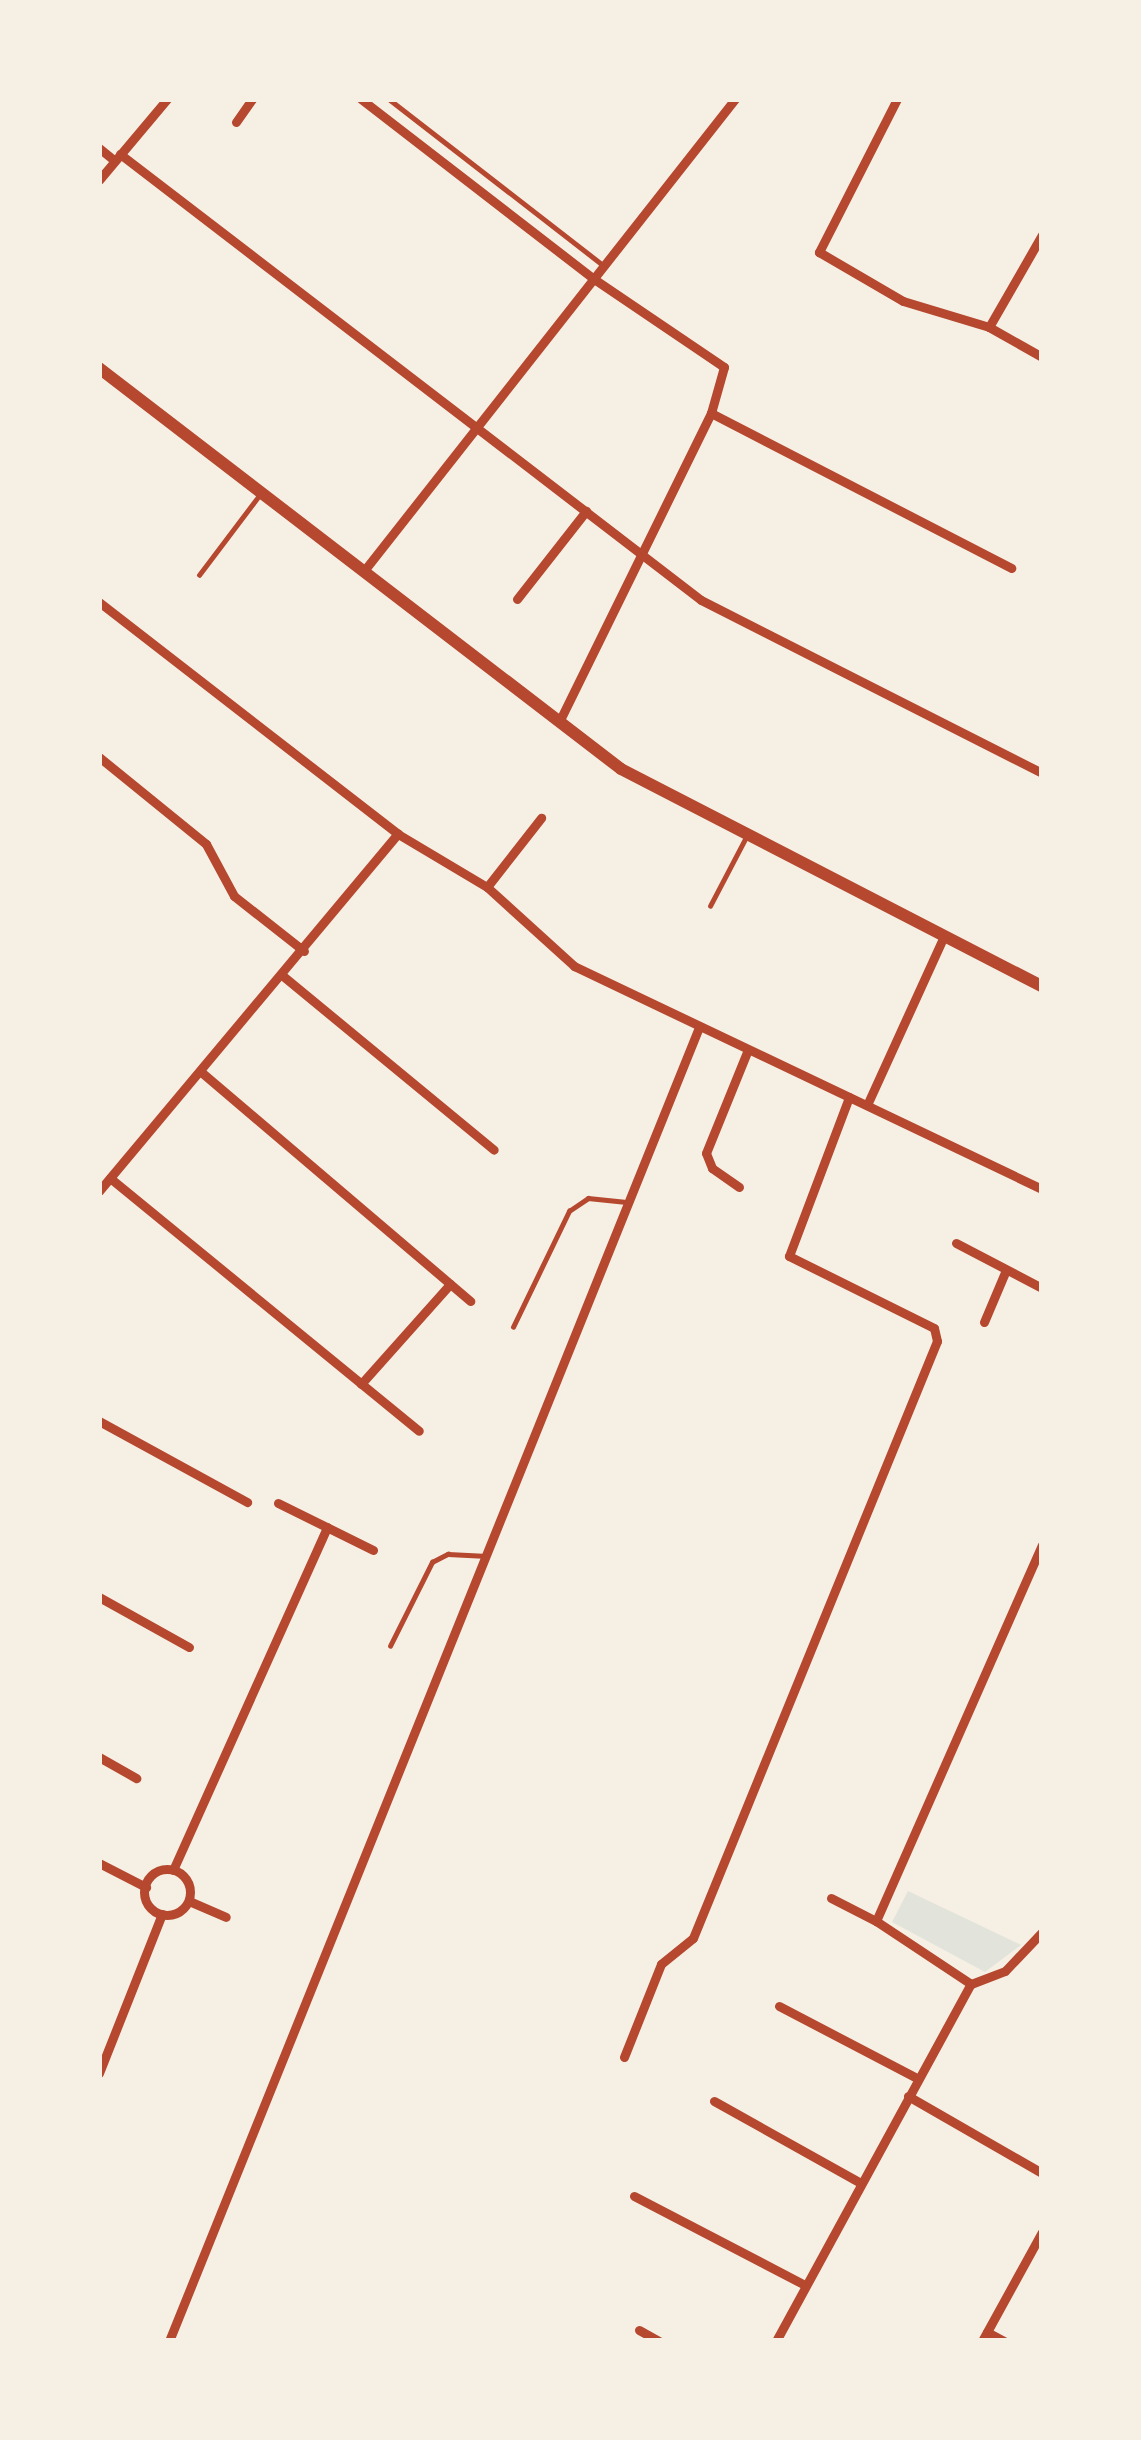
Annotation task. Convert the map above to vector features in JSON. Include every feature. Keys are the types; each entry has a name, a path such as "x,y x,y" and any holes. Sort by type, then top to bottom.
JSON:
{"street":[{"path":"99,180 167,99"},
{"path":"236,122 252,99"},
{"path":"361,99 594,279 716,357 725,376 641,560 559,722"},
{"path":"363,572 735,99"},
{"path":"897,99 819,252 903,301 989,327 1042,357"},
{"path":"99,148 586,511 641,560 701,600 1042,773"},
{"path":"989,327 1042,235"},
{"path":"99,368 621,769 1042,986"},
{"path":"711,413 1011,568"},
{"path":"517,599 586,511"},
{"path":"99,602 398,834 487,887 574,967 1042,1189"},
{"path":"99,757 206,844 234,896 304,951"},
{"path":"487,887 541,818"},
{"path":"99,1191 398,834"},
{"path":"867,1105 944,936"},
{"path":"283,976 494,1150"},
{"path":"169,2341 624,1202 699,1027"},
{"path":"739,1187 712,1168 706,1153 747,1052"},
{"path":"200,1071 470,1301"},
{"path":"623,2057 661,1964 693,1938 937,1341 934,1328 789,1256 849,1097"},
{"path":"110,1178 419,1431"},
{"path":"956,1244 1042,1288"},
{"path":"984,1322 1006,1270"},
{"path":"362,1384 450,1284"},
{"path":"99,1421 248,1502"},
{"path":"278,1503 374,1550"},
{"path":"173,1870 327,1527"},
{"path":"876,1921 1042,1544"},
{"path":"99,1598 189,1647"},
{"path":"99,1757 136,1778"},
{"path":"99,1863 146,1887"},
{"path":"173,1870 188,1882 188,1900 178,1913 162,1914 148,1904 146,1887 156,1873 173,1870"},
{"path":"831,1898 876,1921 971,1984"},
{"path":"188,1900 226,1917"},
{"path":"99,2073 162,1914"},
{"path":"776,2341 971,1984 1005,1971 1042,1932"},
{"path":"779,2006 917,2078"},
{"path":"908,2096 1042,2174"},
{"path":"714,2101 859,2182"},
{"path":"634,2196 805,2285"},
{"path":"1004,2341 984,2336 1042,2232"},
{"path":"639,2330 659,2341"}],"lane":[{"path":"389,99 604,266"},
{"path":"199,575 261,492"},
{"path":"710,905 746,837"},
{"path":"513,1328 568,1211 588,1198 624,1202"},
{"path":"390,1646 432,1562 448,1553 482,1556"}],"shaded area":[{"path":"908,1891 1021,1945 985,1972 892,1922"}]}
